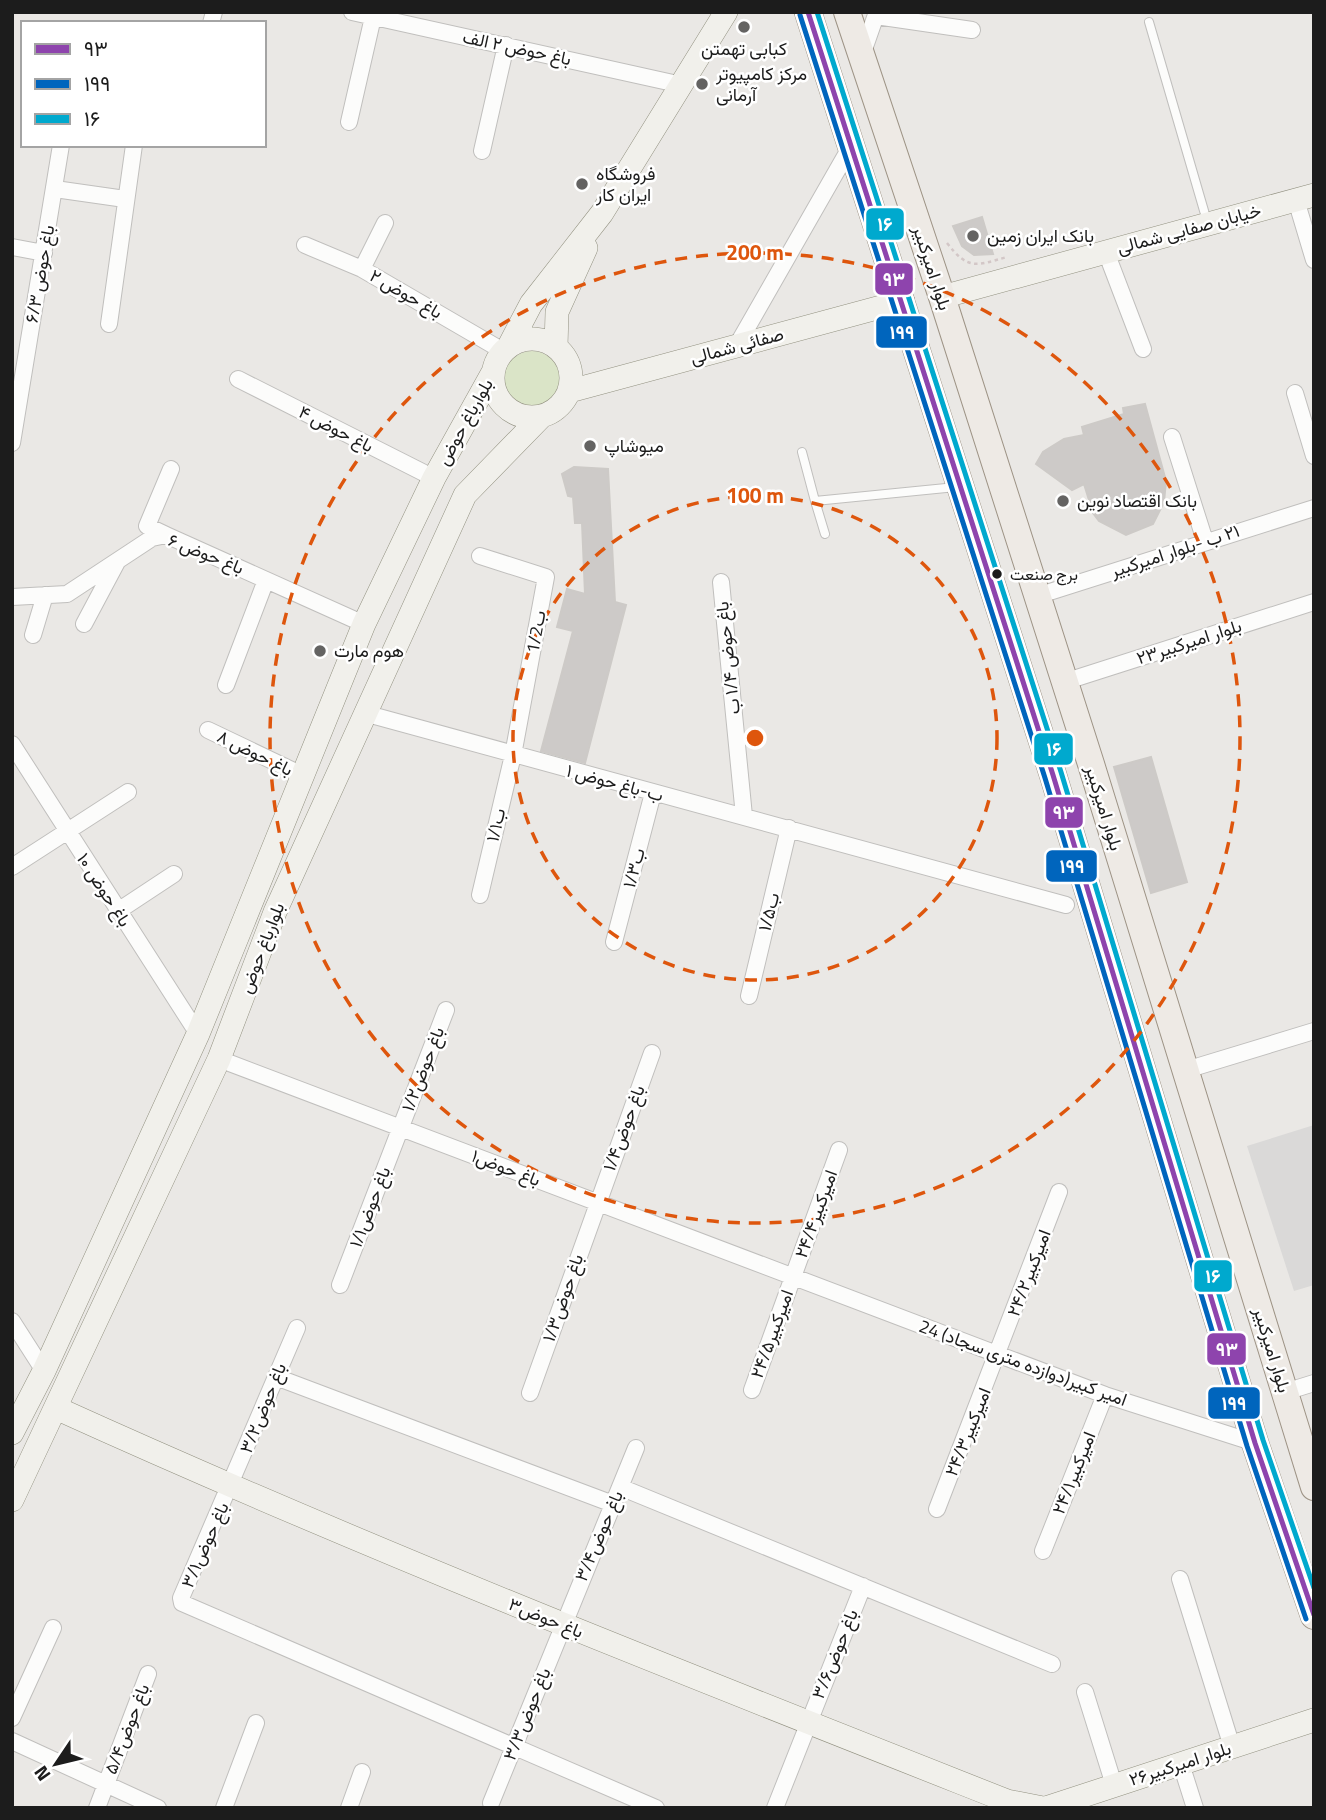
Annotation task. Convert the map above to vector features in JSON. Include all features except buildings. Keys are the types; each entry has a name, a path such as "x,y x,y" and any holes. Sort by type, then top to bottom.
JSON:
{"main road":[{"name":"بلوارباغ حوض","path":"12,1433 44,1371 198,1034 364,624 434,478 531,304 602,213 726,12"},
{"path":"808,12 903,301 1058,791 1255,1443 1314,1616"},
{"name":"بلوار امیرکبیر","path":"847,12 942,297 1097,783 1314,1487"},
{"name":"خیابان صفایی شمالی","path":"942,297 1305,197"},
{"name":"بلوارباغ حوض","path":"556,347 557,312 602,213"},
{"name":"صفائی شمالی","path":"570,390 903,301"},
{"path":"528,339 538,339 556,347 570,367 570,390 554,411 541,417 528,418 505,407 497,397 502,356 528,339"},
{"name":"بلوارباغ حوض","path":"12,1500 219,1059 270,925 465,495 541,417"},
{"path":"1058,791 1097,783"},
{"path":"244,916 270,925"},
{"name":"باغ حوض۳","path":"56,1408 231,1488 562,1625 1007,1801 1045,1808"},
{"name":"بلوار امیرکبیر۲۶","path":"1045,1808 1314,1720"}],"street":[{"name":"باغ حوض ۲ الف","path":"352,12 682,85"},
{"path":"862,55 876,14 972,30"},
{"path":"349,122 373,17"},
{"path":"482,151 506,45"},
{"path":"736,347 851,146"},
{"name":"۶/۳ باغ حوض","path":"12,443 61,147"},
{"path":"108,324 134,147"},
{"path":"55,189 125,199"},
{"path":"1305,197 1314,260"},
{"path":"362,269 385,223"},
{"name":"۲ باغ حوض","path":"305,245 362,269 502,356"},
{"path":"12,247 44,253"},
{"path":"1106,252 1143,349"},
{"name":"۴ باغ حوض","path":"238,379 434,478"},
{"path":"1295,393 1314,456"},
{"path":"1172,437 1205,541"},
{"path":"166,535 146,526 171,469"},
{"name":"٢١ ب -بلوار امیرکبیر","path":"1037,596 1314,508"},
{"name":"۶ باغ حوض","path":"12,597 67,594 152,538 166,535 364,624"},
{"name":"1/2ب","path":"480,556 546,577 513,755"},
{"path":"84,624 118,560"},
{"path":"226,685 266,580"},
{"name":"باغ حوض ۱/۴ ب","path":"721,582 744,817"},
{"path":"33,635 46,595"},
{"name":"۲۳بلوار امیرکبیر","path":"1064,682 1314,601"},
{"name":"۱ ب-باغ حوض","path":"364,713 1066,905"},
{"name":"۸ باغ حوض","path":"208,730 302,775"},
{"name":"۱۰ باغ حوض","path":"12,744 198,1034"},
{"name":"ب۱/۱","path":"480,895 513,755"},
{"path":"12,867 128,793"},
{"name":"ب۱/۳","path":"614,942 653,793"},
{"name":"ب۱/۵","path":"749,996 789,828"},
{"path":"118,911 174,874"},
{"name":"باغ حوض۱/۲","path":"400,1128 446,1010"},
{"path":"1186,1070 1314,1031"},
{"name":"باغ حوض۱/۴","path":"597,1203 652,1053"},
{"name":"باغ حوض۱","path":"219,1059 792,1279"},
{"name":"باغ حوض۱/۱","path":"340,1285 400,1128"},
{"name":"امیرکبیر۲۴/۴","path":"792,1279 839,1150"},
{"name":"امیرکبیر۲۴/۲","path":"999,1354 1059,1192"},
{"name":"باغ حوض۱/۳","path":"530,1393 597,1203"},
{"name":"24 امیر کبیر(دوازده متری سجاد)","path":"792,1279 1105,1395 1255,1443"},
{"name":"امیرکبیر۲۴/۵","path":"752,1390 792,1279"},
{"path":"12,1321 44,1371"},
{"name":"باغ حوض۳/۲","path":"231,1488 297,1328"},
{"name":"امیرکبیر۲۴/۳","path":"937,1509 999,1354"},
{"path":"276,1377 612,1504"},
{"path":"1285,1392 1314,1383"},
{"name":"امیرکبیر۲۴/۱","path":"1043,1551 1105,1395"},
{"name":"باغ حوض۳/۴","path":"562,1625 636,1448"},
{"path":"620,1487 1052,1664"},
{"name":"باغ حوض۳/۱","path":"231,1488 181,1598 182,1603 514,1749"},
{"path":"1180,1580 1232,1747"},
{"name":"باغ حوض۳/۶","path":"775,1808 863,1586"},
{"name":"باغ حوض۳/۳","path":"491,1803 562,1625"},
{"path":"12,1718 53,1628"},
{"name":"باغ حوض۵/۴","path":"97,1808 148,1674"},
{"path":"1084,1692 1114,1785"},
{"path":"224,1808 256,1723"},
{"path":"12,1741 158,1808"},
{"path":"514,1749 656,1808"},
{"path":"1181,1764 1195,1808"},
{"path":"349,1808 362,1772"}],"lane":[{"path":"1149,22 1208,224"},
{"path":"802,452 825,534"},
{"path":"815,501 962,487"}],"path":[{"path":"941,235 961,261 977,265 1017,255"}],"green space":[{"path":"532,351 543,353 552,359 558,368 558,390 552,399 543,405 532,407 521,405 512,399 506,390 504,379 506,368 512,359 521,353"}],"shaded area":[{"path":"1314,1125 1314,1285 1294,1291 1247,1146"}],"transit line":[{"name":"۹۳","path":"808,12 1053,775 1255,1443 1314,1615"},
{"name":"۱۶","path":"817,12 1061,772 1263,1440 1314,1588"},
{"name":"۱۹۹","path":"800,15 1045,778 1247,1446 1306,1619"}],"place":[{"name":"کبابی تهمتن","path":"744,27"},
{"name":"مرکز کامپیوتر آرمانی","path":"702,84"},
{"name":"فروشگاه ایران کار","path":"582,184"},
{"name":"بانک ایران زمین","path":"973,236"},
{"name":"میوشاپ","path":"590,446"},
{"name":"بانک اقتصاد نوین","path":"1063,501"},
{"name":"برج صنعت","path":"997,574"},
{"name":"هوم مارت","path":"320,651"}]}
